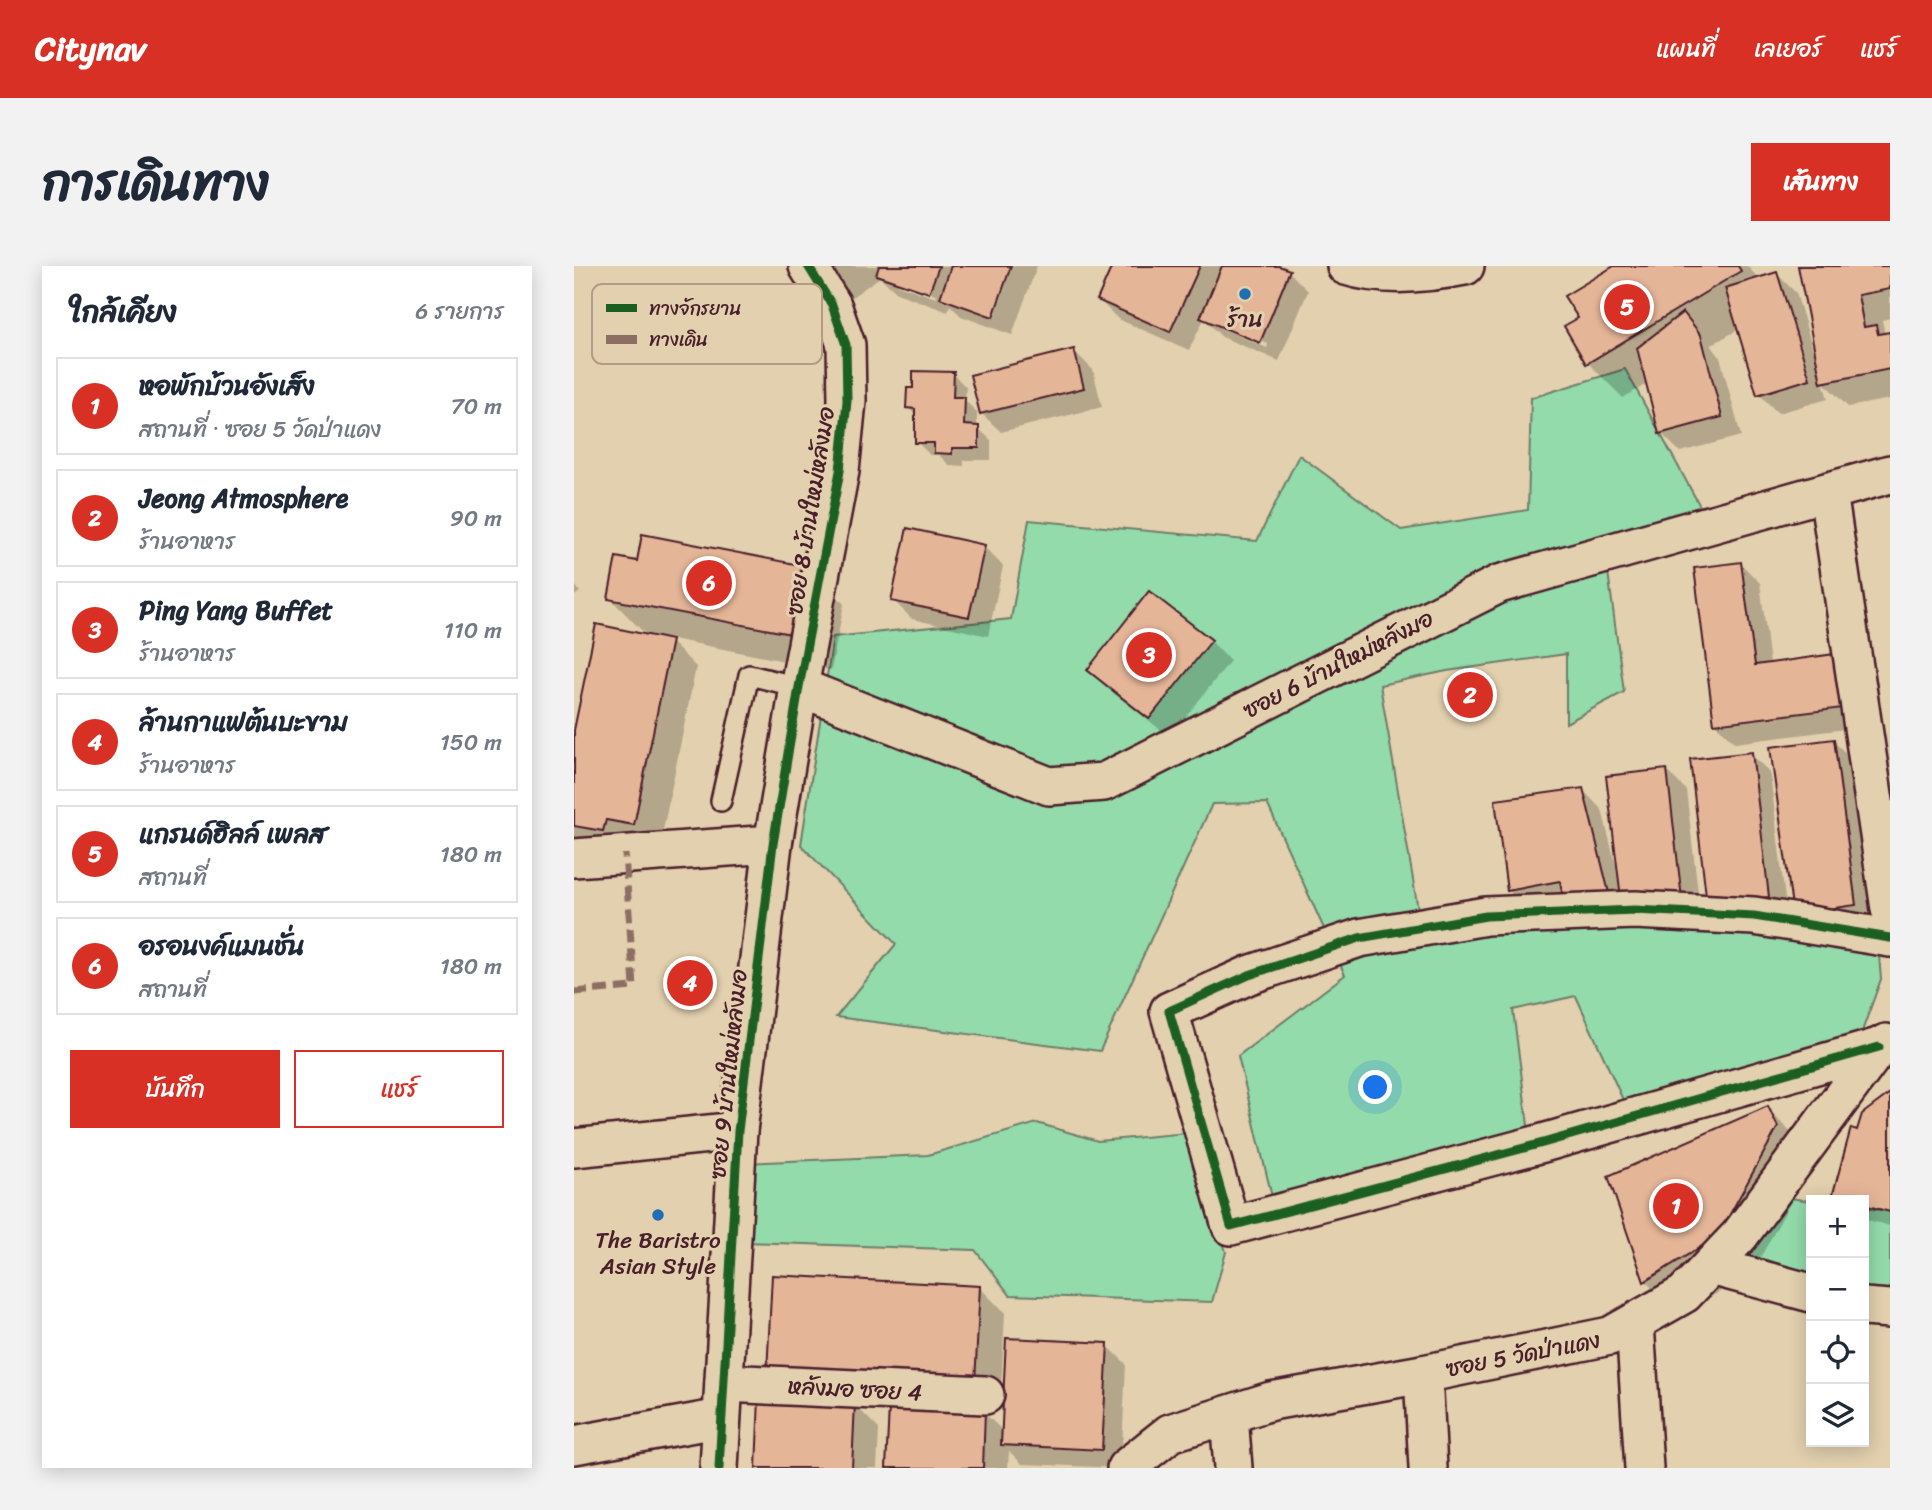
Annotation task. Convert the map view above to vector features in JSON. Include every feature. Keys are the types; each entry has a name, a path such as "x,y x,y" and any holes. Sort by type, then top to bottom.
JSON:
{"street":[{"name":"ซอย 8 บ้านใหม่หลังมอ","path":"808,266 819,284"},
{"path":"1346,266 1389,274 1439,271 1465,266"},
{"name":"ซอย 8 บ้านใหม่หลังมอ","path":"799,687 840,471 847,401 846,345 832,305 822,289"},
{"name":"ซอย 6 บ้านใหม่หลังมอ","path":"799,687 1049,786 1104,782 1499,584 1890,474"},
{"path":"1828,492 1890,909"},
{"name":"ซอย 9 บ้านใหม่หลังมอ","path":"719,1468 738,1131 773,844 799,687"},
{"path":"574,858 773,844"},
{"path":"1884,1044 1543,1143 1231,1226 1168,1011 1249,975 1359,938 1486,916 1648,911 1754,916 1890,938"},
{"name":"ซอย 5 วัดป่าแดง","path":"1126,1468 1170,1433 1271,1401 1423,1374 1610,1336 1635,1323 1684,1294 1740,1235 1884,1044"},
{"path":"574,1148 738,1131"},
{"path":"1711,1266 1806,1292"},
{"path":"1869,1307 1890,1309"},
{"path":"1635,1323 1644,1468"},
{"path":"1423,1374 1428,1468"},
{"name":"หลังมอ ซอย 4","path":"574,1445 723,1400 985,1395"},
{"path":"1229,1415 1233,1468"}],"lane":[{"path":"721,801 749,675 799,687"}],"green space":[{"path":"1625,369 1707,519 1605,549 1624,692 1566,723 1566,654 1447,671 1380,685 1419,915 1876,920 1881,979 1861,1034 1623,1100 1576,996 1513,1010 1533,1164 1280,1230 1238,1056 1345,975 1267,803 1212,804 1100,1051 836,1017 896,944 801,845 833,637 1011,619 1029,520 1257,541 1299,455 1401,530 1528,510 1531,398"},
{"path":"1037,1123 1098,1141 1188,1133 1226,1252 1212,1302 1010,1295 975,1250 745,1242 745,1163 928,1155"},
{"path":"1776,1196 1806,1200 1806,1281 1736,1263"},
{"path":"1869,1209 1890,1211 1890,1298 1869,1296"}],"building":[{"path":"879,266 939,266 929,293 876,275"},
{"path":"951,266 1011,266 993,317 940,298"},
{"path":"1112,266 1200,266 1170,332 1097,300"},
{"name":"ร้าน","path":"1222,266 1279,266 1290,270 1260,343 1200,318"},
{"path":"1614,266 1738,266 1741,271 1586,364 1564,326 1578,318 1564,296"},
{"path":"1798,266 1890,266 1890,289 1858,295 1864,327 1876,325 1878,334 1890,332 1890,369 1821,383"},
{"path":"1777,272 1810,379 1757,395 1725,288"},
{"path":"1683,312 1701,335 1722,417 1659,434 1637,348"},
{"path":"1074,349 1084,388 980,414 970,375"},
{"path":"913,371 954,372 953,397 965,397 964,425 979,426 979,448 952,448 952,454 934,453 934,443 915,443 915,409 906,408 907,388 913,388"},
{"path":"907,528 985,545 969,617 891,601"},
{"path":"642,534 810,567 796,635 608,599 616,557 637,561"},
{"path":"1741,562 1755,665 1835,654 1843,708 1714,724 1694,568"},
{"path":"1149,591 1212,640 1149,719 1087,670"},
{"path":"596,624 672,640 634,825 606,820 603,831 574,826 574,730"},
{"path":"1834,739 1856,905 1793,914 1770,747"},
{"path":"1752,752 1769,897 1707,904 1690,759"},
{"path":"1667,769 1682,899 1622,906 1606,776"},
{"path":"1583,788 1611,901 1565,909 1560,881 1507,891 1495,800"},
{"path":"1890,1093 1890,1212 1869,1206 1869,1195 1833,1195 1851,1128 1857,1130 1862,1114"},
{"path":"1768,1106 1778,1127 1718,1236 1644,1282 1608,1176"},
{"path":"772,1275 980,1286 975,1383 767,1373"},
{"path":"1006,1338 1108,1343 1102,1450 1001,1445"},
{"path":"759,1398 855,1402 852,1468 756,1468"},
{"path":"889,1407 985,1411 983,1468 886,1468"}],"marked path":[{"path":"574,992 634,987 625,854"}],"cycle path":[{"path":"808,266 819,284"},
{"path":"719,1468 738,1131 773,844 799,687 840,471 847,401 846,345 832,305 822,289"},
{"path":"1879,1047 1543,1143 1231,1226 1169,1011 1249,975 1359,938 1486,916 1635,910 1754,916 1890,938"}],"place":[{"name":"ร้าน","path":"1245,294"},
{"name":"แกรนด์ฮิลล์ เพลส","path":"1627,307"},
{"name":"อรอนงค์แมนชั่น","path":"709,583"},
{"name":"Ping Yang Buffet","path":"1149,655"},
{"name":"Jeong Atmosphere","path":"1470,695"},
{"name":"ล้านกาแฟต้นบะขาม","path":"690,983"},
{"name":"หอพักบ้วนอังเส็ง","path":"1676,1206"},
{"name":"The Baristro Asian Style","path":"658,1215"}]}
